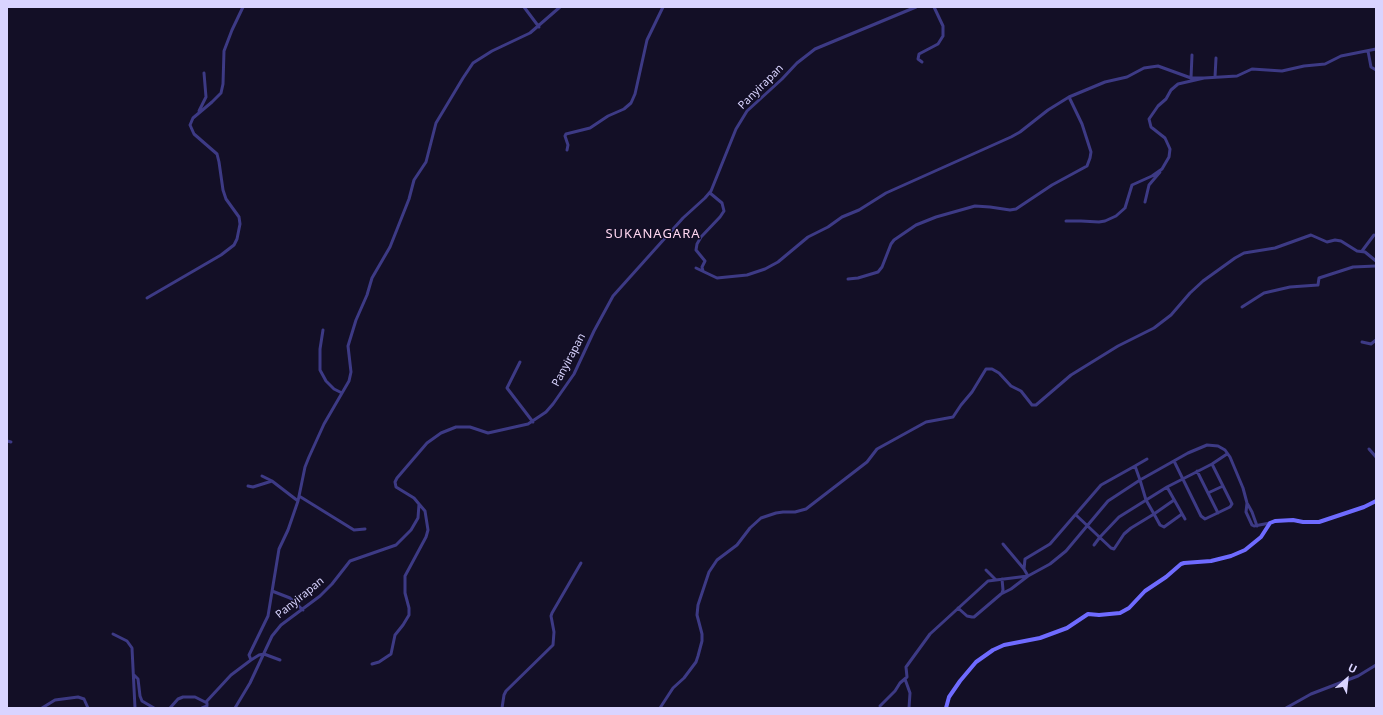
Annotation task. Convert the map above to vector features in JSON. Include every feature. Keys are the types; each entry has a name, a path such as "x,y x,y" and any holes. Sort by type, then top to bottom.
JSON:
{"street":[{"path":"147,298 228,250 234,245 239,232 239,217 226,199 217,154 194,134 191,129 191,121 221,93 223,84 224,51 243,7"},
{"path":"524,7 538,27"},
{"path":"251,660 249,655 268,616 278,553 298,501 305,467 324,424 350,378 351,372 348,346 359,313 366,300 374,274 390,247 409,199 414,180 426,162 435,126 439,117 473,63 492,51 521,38 538,27 560,7"},
{"path":"567,150 568,145 565,136 566,134 590,128 608,116 624,110 631,103 635,94 647,40 663,7"},
{"name":"Panyirapan","path":"235,708 250,683 272,636 277,629 289,618 303,610 325,591 350,561 390,547 401,541 409,533 419,514 419,504 414,498 396,487 395,482 412,460 432,439 441,433 456,427 470,427 484,432 492,432 528,424 533,422 549,409 568,384 613,296 683,218 710,193 731,139 747,111 782,80 797,63 815,49 916,7"},
{"path":"922,62 918,59 918,54 938,44 942,36 943,26 934,7"},
{"path":"696,268 718,278 726,278 747,275 769,267 778,262 808,237 819,230 907,183 1020,132 1048,110 1069,97 1105,82 1127,77 1141,69 1161,66 1191,78 1215,78 1237,76 1252,69 1282,71 1304,66 1325,64 1341,56 1376,49"},
{"path":"1368,51 1371,66 1376,70"},
{"path":"1191,78 1192,55"},
{"path":"1215,78 1216,58"},
{"path":"199,113 206,97 204,73"},
{"path":"1145,202 1149,185 1162,169 1169,157 1170,149 1165,138 1152,127 1149,119 1158,106 1166,99 1171,90 1176,86 1184,82 1204,78"},
{"path":"848,279 858,278 878,272 882,267 894,240 916,225 936,217 975,206 1010,210 1016,209 1052,185 1087,166 1091,152 1082,124 1069,97"},
{"path":"1066,221 1081,220 1099,222 1116,216 1126,208 1132,186 1162,169"},
{"path":"703,272 702,269 705,260 696,250 697,244 701,237 724,211 722,203 710,193"},
{"path":"1362,251 1374,234"},
{"path":"660,708 673,688 684,678 696,662 702,641 702,634 697,615 698,605 709,572 717,560 737,545 750,528 761,518 776,513 794,512 806,509 867,462 877,449 926,422 953,418 961,405 972,392 984,370 988,368 999,373 1012,386 1021,391 1032,405 1036,405 1071,375 1118,346 1154,328 1171,315 1203,281 1244,254 1275,248 1311,235 1327,242 1340,240 1357,251 1362,251 1376,261"},
{"path":"1242,307 1264,293 1290,287 1318,285 1319,278 1353,267 1376,266"},
{"path":"323,330 320,349 320,370 326,381 334,389 342,393"},
{"path":"1362,342 1371,344 1376,340"},
{"path":"520,362 508,388 533,422"},
{"path":"958,608 967,616 974,617 1001,594 1059,558 1108,501 1140,480 1207,445 1218,446 1227,454 1235,468 1257,526"},
{"path":"1369,450 1376,457"},
{"path":"1094,545 1119,517 1182,478 1212,464 1227,454"},
{"path":"1024,569 1025,559 1050,544 1101,485 1147,459"},
{"path":"1174,461 1203,518 1207,519 1232,505 1212,464"},
{"path":"1134,466 1146,500 1160,525 1164,527 1182,514"},
{"path":"1197,471 1218,513"},
{"path":"262,476 272,481 298,501"},
{"path":"248,486 253,487 272,481"},
{"path":"1208,493 1223,486"},
{"path":"1167,487 1185,519"},
{"path":"299,496 354,530 365,529"},
{"path":"1076,515 1114,549 1124,534 1131,528 1174,500"},
{"path":"1247,503 1246,512 1248,519 1252,524 1257,526 1288,520 1319,522 1364,507 1376,501"},
{"path":"372,664 379,662 391,654 395,635 404,625 409,615 409,608 405,593 405,576 426,538 428,530 425,511 419,504"},
{"path":"946,708 949,697 960,681 976,662 993,650 1004,645 1040,638 1067,628 1088,614 1099,616 1120,613 1129,608 1148,588 1166,577 1181,564 1211,561 1231,556 1245,550 1261,537 1270,524"},
{"path":"1004,544 1028,576"},
{"path":"502,708 506,691 553,645 552,613 581,563"},
{"path":"986,570 995,579"},
{"path":"880,706 908,675 906,667 918,648 930,634 988,581 1028,576"},
{"path":"1001,594 1003,590 1002,579"},
{"path":"272,591 290,598 303,610"},
{"path":"113,634 127,641 132,648 135,708"},
{"path":"202,708 208,704 206,702 231,675 259,655 264,654 280,660"},
{"path":"1286,708 1312,694 1358,676 1376,665"},
{"path":"134,675 138,679 142,701 154,708"},
{"path":"905,679 910,693 909,708"},
{"path":"42,708 55,700 78,697 84,699 88,708"},
{"path":"170,708 178,699 183,697 194,697 206,702"}],"district":[{"name":"SUKANAGARA","path":"653,234"}]}
